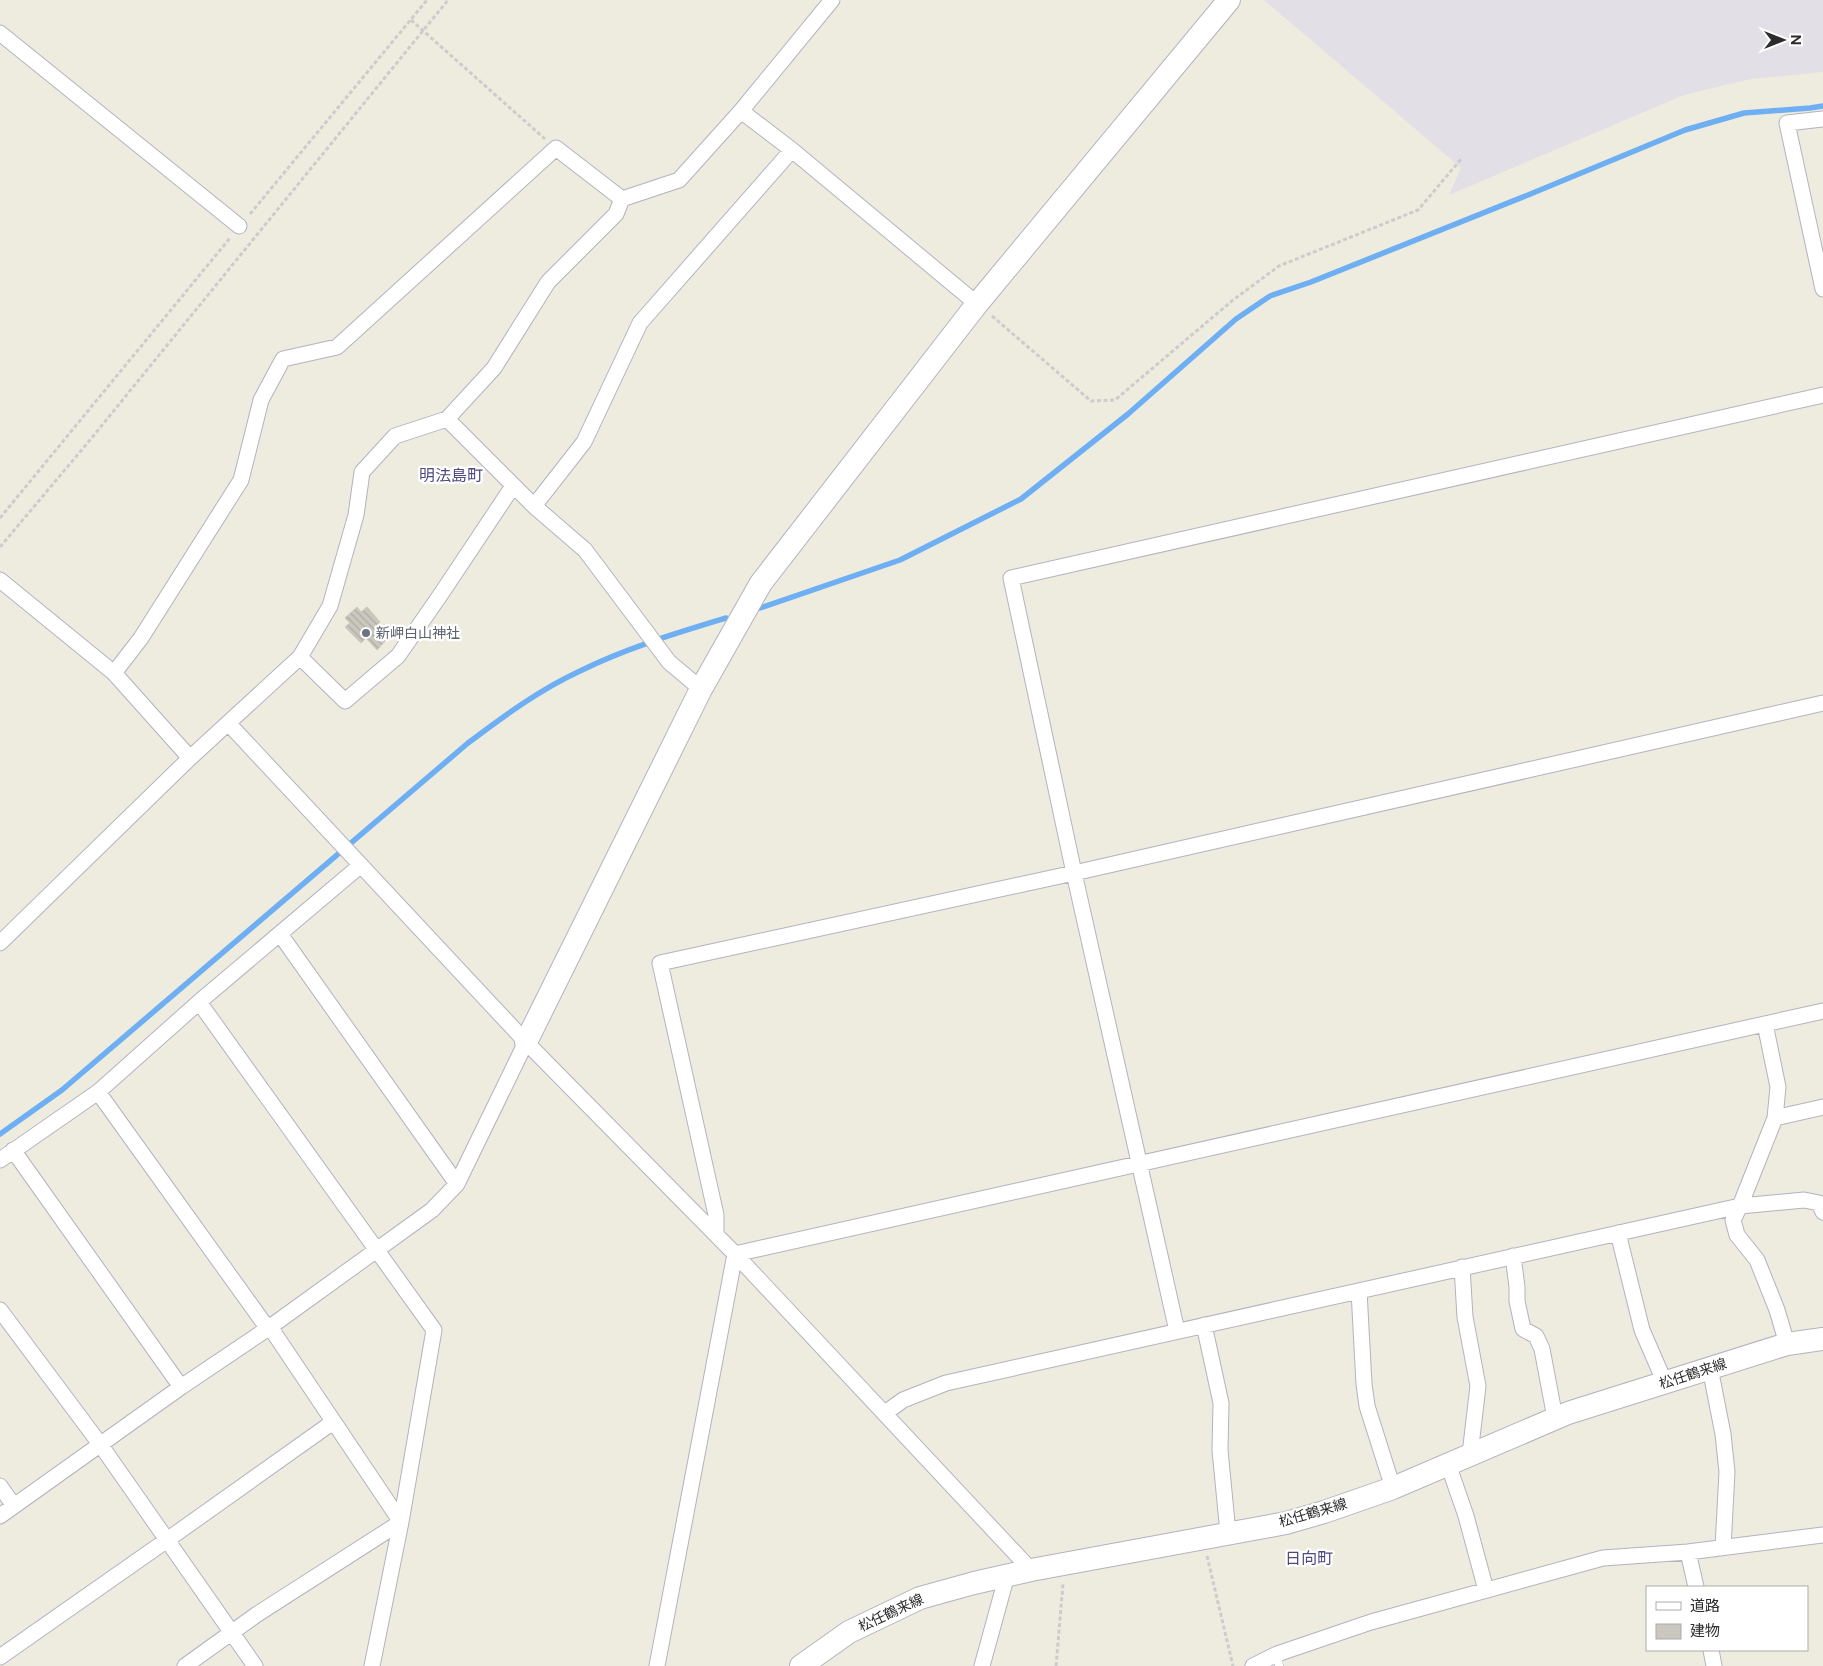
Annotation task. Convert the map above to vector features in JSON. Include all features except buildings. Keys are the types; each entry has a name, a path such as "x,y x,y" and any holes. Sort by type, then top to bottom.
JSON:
{"street":[{"path":"0,943 190,758 300,657 330,606 356,514 362,472 395,436 447,419 494,368 548,282 616,214 622,199 679,180 741,111 832,0"},
{"path":"0,1516 377,1251 432,1210 457,1184 701,690 761,583 978,304 1229,0"},
{"path":"0,33 239,226"},
{"path":"741,111 792,150 978,304"},
{"path":"1823,119 1787,123 1823,289"},
{"path":"114,673 141,638 241,480 261,400 283,359 337,347 556,148 622,199"},
{"path":"534,506 584,442 640,323 792,150"},
{"path":"1177,1330 1010,578 1823,395"},
{"path":"447,419 534,506 585,550 670,662 701,690"},
{"path":"300,657 346,701 398,656 513,486"},
{"path":"0,580 114,673 190,758"},
{"path":"716,1234 716,1215 660,962 1074,873 1823,703"},
{"path":"228,723 526,1042 716,1234 1031,1570"},
{"path":"0,1160 98,1092 199,1002 280,934 356,860"},
{"path":"280,934 457,1184"},
{"path":"199,1002 434,1330 401,1522 372,1666"},
{"path":"735,1254 1823,1011"},
{"path":"1765,1024 1778,1087 1776,1118 1733,1220 1737,1235 1757,1260 1788,1344"},
{"path":"98,1092 263,1322 270,1327 401,1522"},
{"path":"1776,1118 1823,1107"},
{"path":"13,1150 181,1387"},
{"path":"885,1413 904,1400 946,1383 1740,1206 1804,1200 1819,1204 1823,1212"},
{"path":"1618,1233 1642,1330 1665,1382"},
{"path":"657,1666 735,1254"},
{"path":"1513,1256 1517,1301 1523,1329 1536,1336 1542,1349 1555,1418"},
{"path":"1462,1267 1465,1317 1478,1386 1470,1454"},
{"path":"1359,1291 1367,1406 1394,1488"},
{"path":"0,1310 100,1444 255,1666"},
{"path":"1204,1325 1221,1403 1220,1450 1228,1533"},
{"name":"松任鶴来線","path":"801,1666 849,1632 920,1598 1031,1570 1286,1523 1394,1488 1555,1418 1788,1344 1823,1339"},
{"path":"1710,1368 1727,1472 1723,1547"},
{"path":"0,1657 334,1422"},
{"path":"1448,1464 1466,1516 1486,1590"},
{"path":"0,1486 14,1506"},
{"path":"185,1666 401,1522"},
{"path":"1253,1666 1278,1660 1372,1622 1603,1558 1688,1552 1823,1535"},
{"path":"1688,1552 1696,1586"},
{"path":"982,1666 1007,1575"},
{"path":"1711,1651 1714,1666"}],"path":[{"path":"0,518 427,0"},
{"path":"0,547 90,440 448,0"},
{"path":"411,20 556,148"},
{"path":"978,304 1091,401 1115,400 1233,300 1278,266 1418,210 1462,158"},
{"path":"1203,1538 1233,1666"},
{"path":"1056,1666 1065,1564"}],"shaded area":[{"path":"1264,0 1823,0 1823,72 1751,79 1684,95 1449,195 1461,168"}],"waterway":[{"path":"760,608 900,560 1021,499 1128,414 1236,319 1270,296 1311,282 1685,130 1744,113 1823,106"},
{"path":"0,1134 62,1090 468,743 508,713 550,686 615,655 652,641 726,618"}],"place":[{"name":"新岬白山神社","path":"366,633"}],"district":[{"name":"明法島町","path":"451,475"},
{"name":"日向町","path":"1309,1558"}]}
